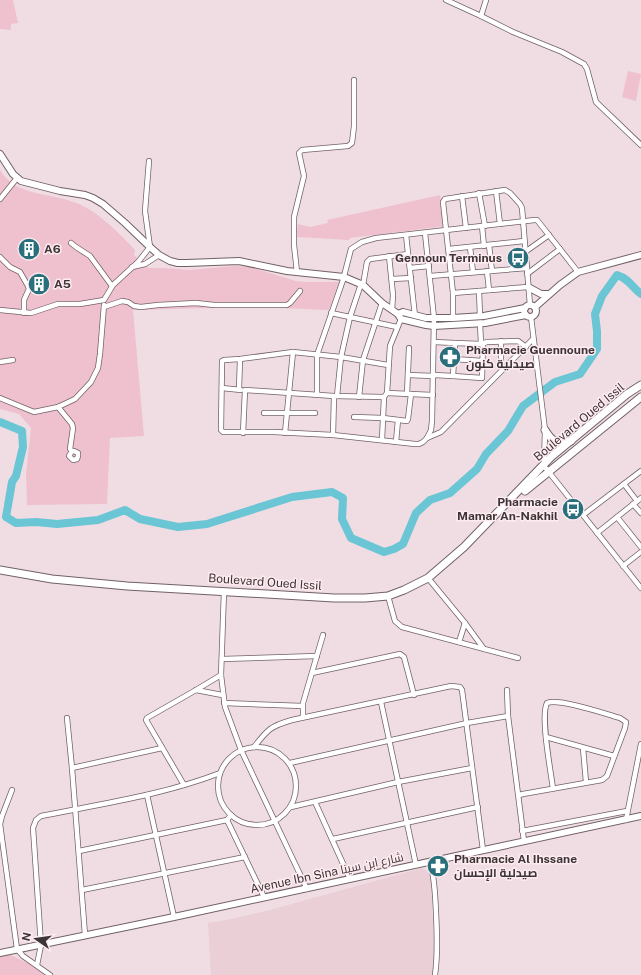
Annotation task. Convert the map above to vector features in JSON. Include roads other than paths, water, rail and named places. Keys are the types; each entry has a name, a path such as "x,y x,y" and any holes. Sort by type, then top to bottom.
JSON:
{"main road":[{"name":"Boulevard Oued Issil","path":"546,469 551,457 627,394 641,385"},
{"name":"Boulevard Oued Issil","path":"0,570 52,579 127,586 334,598 388,596 428,578 464,547 500,511 546,469 641,397"},
{"path":"545,430 548,436 555,441 571,441"}],"street":[{"path":"446,0 513,32 562,52 584,64 587,69 596,102 641,145"},
{"path":"481,16 486,0"},
{"path":"297,272 293,235 294,217 304,176 300,153 302,150 348,146 352,143 354,126 354,80"},
{"path":"0,154 13,174 17,178 29,184 93,198 114,212 159,255 170,261 178,263 239,261 297,272 344,277 362,284 382,303 399,316 426,325 434,326 480,323 529,310 578,272 641,255"},
{"path":"0,398 34,412 58,407 75,399 85,390 95,376 100,354 104,300 118,279 140,260 150,247 145,211 149,161"},
{"path":"0,199 4,190 17,178"},
{"path":"496,191 500,224"},
{"path":"453,318 453,293 443,202 445,199 479,193 506,191 520,204 522,208 529,310 545,430 546,469 641,588"},
{"path":"479,193 483,226 492,271"},
{"path":"462,196 466,228"},
{"path":"317,394 317,355 344,277 351,248 354,245 369,240 537,220 578,272"},
{"path":"425,233 434,318 432,426 427,438"},
{"path":"406,235 415,316"},
{"path":"525,252 549,235"},
{"path":"449,249 524,241"},
{"path":"71,243 90,256 112,286"},
{"path":"470,247 473,272"},
{"path":"527,274 560,249"},
{"path":"333,435 341,357 350,316 362,284 367,262 370,258 408,254"},
{"path":"132,267 145,264 159,255"},
{"path":"389,256 393,295 392,310"},
{"path":"0,257 10,267 20,272 28,286 24,300 24,313"},
{"path":"410,268 428,266"},
{"path":"430,276 527,268"},
{"path":"487,272 489,290"},
{"path":"392,279 411,278"},
{"path":"453,293 528,287 541,294 549,294"},
{"path":"104,307 122,301 141,307 196,303 206,305 287,304 290,303 300,290"},
{"path":"479,292 480,316"},
{"path":"0,310 31,313 58,304 80,304 104,300"},
{"path":"359,397 363,360 382,303"},
{"path":"382,440 391,342 399,316 403,312 415,316 453,318 529,310"},
{"path":"332,313 397,326"},
{"path":"480,323 482,344 482,377"},
{"path":"388,365 363,360 293,352 224,360 222,362 222,430 224,432 333,435 419,444 427,438 441,432 534,339"},
{"path":"501,341 501,364 504,369"},
{"path":"434,342 482,344 487,342 518,341 526,347"},
{"path":"453,376 455,343"},
{"path":"354,416 408,420 409,348"},
{"path":"285,433 293,352"},
{"path":"240,359 243,432"},
{"path":"454,359 482,361"},
{"path":"0,362 13,360"},
{"path":"408,375 482,377 490,383"},
{"path":"222,388 359,397 409,394 433,395"},
{"path":"58,407 72,424 73,428 70,449 72,451"},
{"path":"264,413 315,413"},
{"path":"396,442 398,420"},
{"path":"583,516 641,470"},
{"path":"624,484 637,501 641,513"},
{"path":"597,533 637,501"},
{"path":"617,517 641,547"},
{"path":"623,566 641,552"},
{"path":"428,578 484,648"},
{"path":"224,591 221,674 224,703 241,750 307,889"},
{"path":"388,596 395,622 399,626 518,658"},
{"path":"458,642 465,623"},
{"path":"303,718 303,706 323,636"},
{"path":"312,673 400,654 404,657 414,695"},
{"path":"222,659 317,656"},
{"path":"184,785 146,719 221,674"},
{"path":"254,747 268,729 274,725 451,686 460,687 462,690 467,723 483,850"},
{"path":"196,690 222,695"},
{"path":"507,690 508,716 524,840"},
{"path":"381,702 416,865"},
{"path":"519,795 553,789 586,782 602,780 607,776 626,723 624,720 574,706 551,702 547,703 545,710 546,737 553,789"},
{"path":"224,703 303,706"},
{"path":"290,763 467,723 508,716"},
{"path":"67,718 86,935"},
{"path":"546,737 614,756"},
{"path":"626,820 641,744"},
{"path":"254,747 268,748 280,754 290,763 295,774 297,785 291,807 284,815 275,821 264,825 252,825 241,822 231,815 219,796 220,773 228,760 241,750 254,747"},
{"path":"72,768 162,748"},
{"path":"583,748 586,782"},
{"path":"291,807 398,782 472,768"},
{"path":"37,965 41,945 33,825 36,820 41,816 147,795 220,773"},
{"path":"12,790 0,824 17,949 23,956 50,975"},
{"path":"147,795 174,918"},
{"path":"316,802 350,879"},
{"path":"333,839 478,807"},
{"path":"522,832 627,811"},
{"path":"79,851 227,820 231,815"},
{"name":"Avenue Ibn Sina شارع ابن سينا","path":"0,953 174,918 264,897 430,863 524,840 641,816"},
{"path":"227,820 264,897"},
{"path":"82,890 245,857"},
{"path":"430,863 433,871 436,904 437,958 435,975"}],"waterway":[{"path":"0,422 22,431 23,447 16,476 12,482 6,517 16,523 36,522 57,524 98,520 125,510 140,519 178,527 207,524 292,497 332,492 343,498 342,519 351,538 384,552 403,544 416,513 430,500 450,493 477,469 486,454 508,431 523,406 555,382 580,374 597,349 595,314 602,296 617,275 627,281 641,294"}],"place":[{"name":"A6","path":"29,249"},
{"name":"Gennoun Terminus","path":"518,258"},
{"name":"A5","path":"39,284"},
{"name":"Pharmacie Guennoune صيدلية كنون","path":"450,357"},
{"name":"Pharmacie Mamar An-Nakhil","path":"573,509"},
{"name":"Pharmacie Al Ihssane صيدلية الإحسان","path":"438,866"}]}
